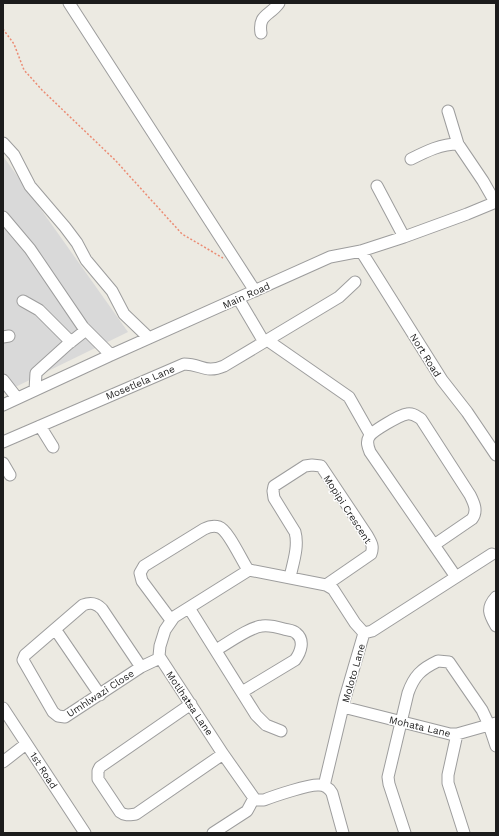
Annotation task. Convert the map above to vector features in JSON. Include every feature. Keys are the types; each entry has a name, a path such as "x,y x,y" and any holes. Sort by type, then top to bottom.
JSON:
{"street":[{"path":"69,3 255,291"},
{"path":"261,33 260,26 264,16 279,3"},
{"path":"448,111 458,144 495,202"},
{"path":"3,143 14,155 30,186 65,226 78,244 86,260 112,291 124,314 148,338"},
{"path":"411,159 428,150 447,144 458,144"},
{"path":"378,186 404,237"},
{"name":"Main Road","path":"3,405 148,338 330,257 361,251 404,237 495,202"},
{"path":"3,217 30,249 77,319 111,355"},
{"name":"Nort Road","path":"361,251 442,380 467,412 496,455"},
{"name":"Mosetlela Lane","path":"3,442 184,364 190,364 210,370 224,366 339,297 354,282"},
{"path":"238,298 266,341 349,397 370,434"},
{"path":"23,301 39,310 71,342"},
{"path":"35,390 36,373 86,330"},
{"path":"3,380 17,398"},
{"path":"434,545 475,516 473,501 421,419 415,415 407,414 370,434 367,442 370,452 456,577"},
{"path":"40,426 53,447"},
{"path":"3,463 10,475"},
{"name":"Mopipi Crescent","path":"290,577 296,536 274,498 274,486 305,466 321,466 367,534 373,548 371,554 326,585"},
{"path":"170,620 142,581 140,573 144,566 206,528 214,526 219,527 226,533 247,568 250,570 326,585 333,589 355,623 364,633"},
{"name":"Moloto Lane","path":"324,786 343,707 364,633 372,631 495,551"},
{"path":"160,658 159,652 162,639 170,620 250,570"},
{"path":"496,597 490,604 489,610 496,626"},
{"name":"Umhlwazi Close","path":"141,667 102,609 95,604 88,603 83,605 25,655 23,660 53,712 58,716 65,717 141,667 160,658"},
{"path":"188,608 256,715 266,725 281,731"},
{"path":"216,650 254,628 262,626 273,626 295,632 300,637 300,654 294,660 242,692"},
{"path":"55,629 100,694"},
{"name":"Motlhatsa Lane","path":"160,658 223,754 254,798"},
{"path":"405,833 388,777 389,768 412,681 416,675 438,661 449,662 492,724 496,746"},
{"path":"191,704 100,767 98,771 98,780 120,812 131,815 136,814 223,754"},
{"name":"Mohata Lane","path":"343,707 450,734 457,734 492,724"},
{"name":"1st Road","path":"3,708 84,833"},
{"path":"457,734 450,763 448,783 464,833"},
{"path":"3,762 26,744"},
{"path":"213,833 247,811 254,798 257,800 264,800 315,785 324,786 332,793 343,833"}],"path":[{"path":"3,28 14,44 24,70 42,90 115,160 182,234 227,260"}],"shaded area":[{"path":"3,156 128,332 3,393"}]}
